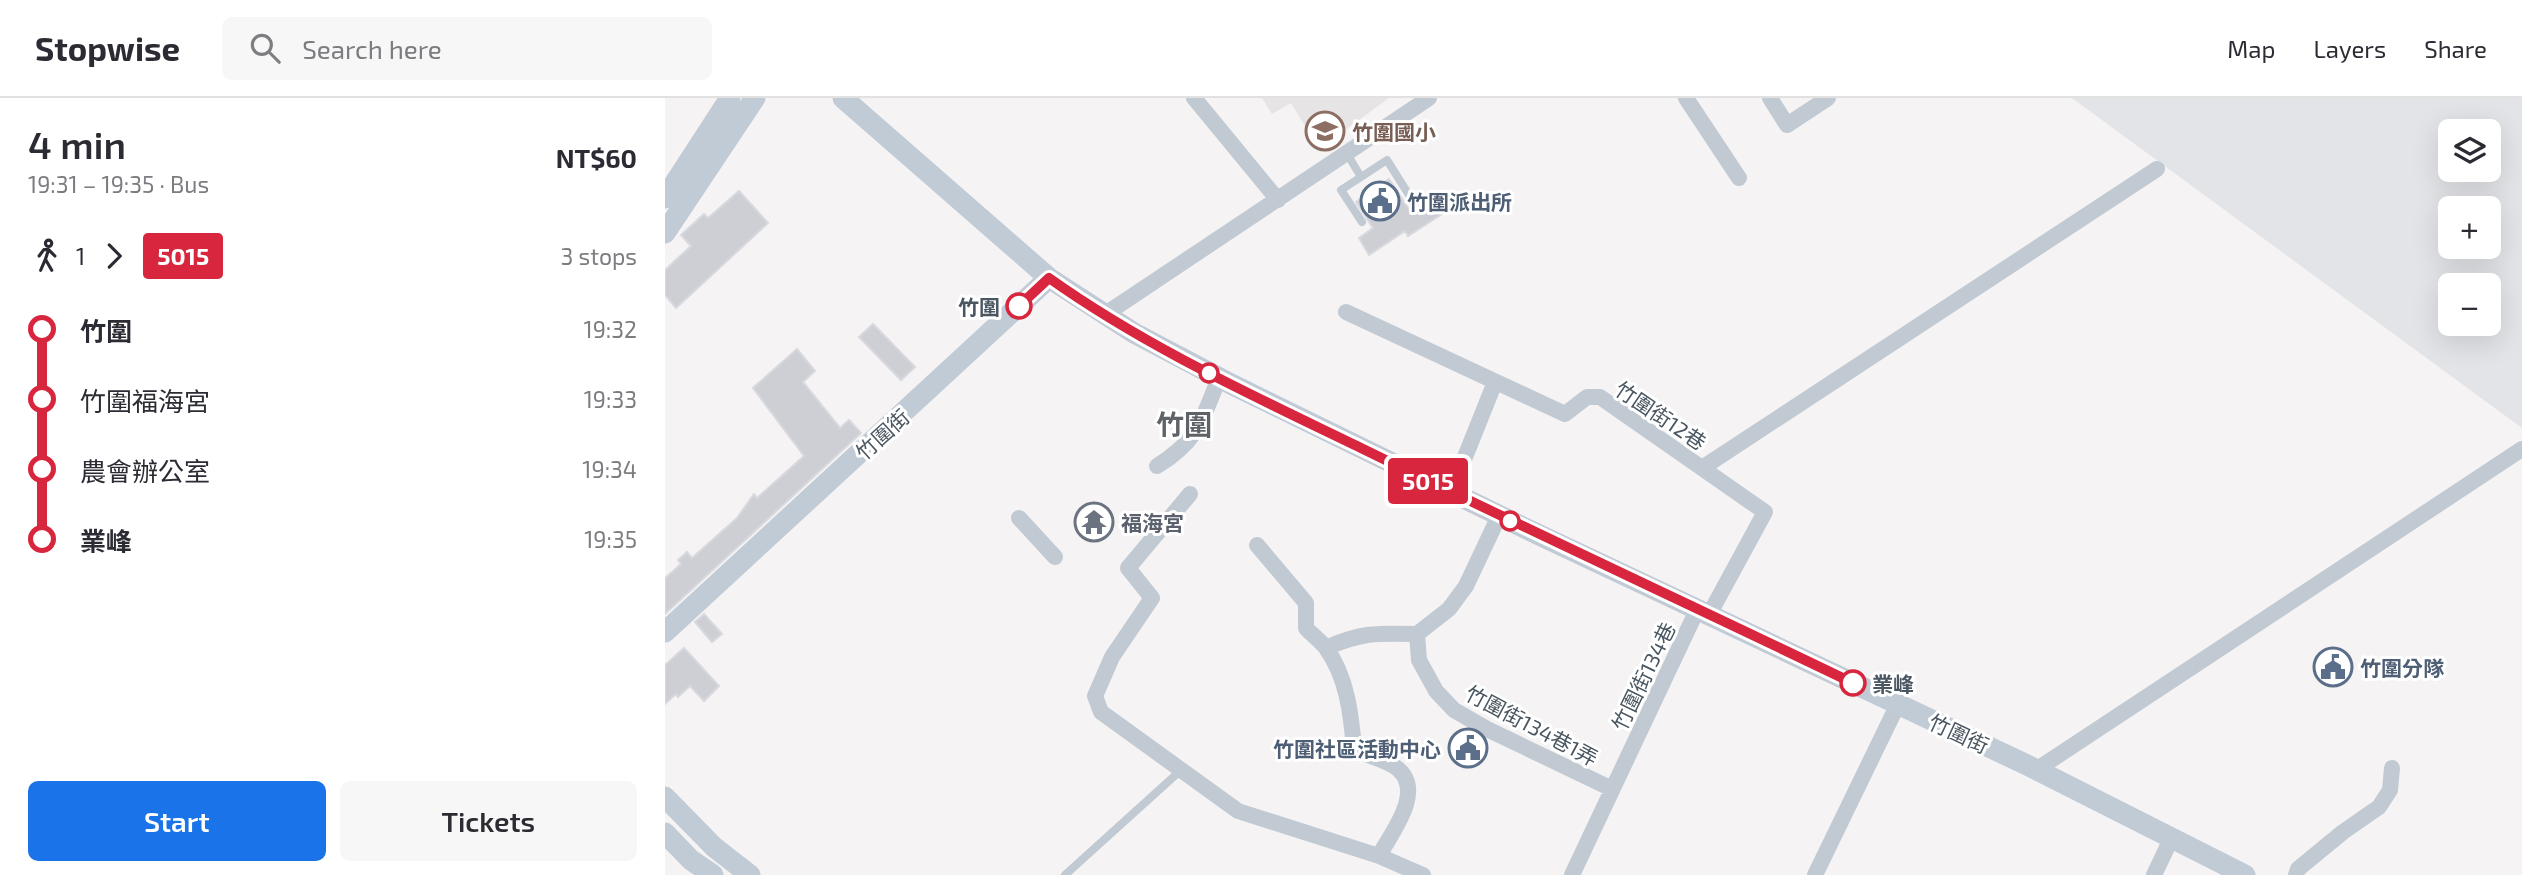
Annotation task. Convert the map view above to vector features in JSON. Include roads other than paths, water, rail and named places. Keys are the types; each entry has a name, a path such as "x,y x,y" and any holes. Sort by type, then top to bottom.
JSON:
{"street":[{"path":"665,198 730,98"},
{"path":"665,233 755,98"},
{"path":"843,98 1049,278"},
{"path":"1194,98 1277,200"},
{"path":"1104,315 1429,98"},
{"path":"1686,98 1739,177"},
{"path":"1770,98 1787,125 1828,98"},
{"path":"1702,468 2157,169"},
{"name":"竹圍街","path":"665,632 1049,278 1104,315 1167,352 1219,378 1499,516 2036,769 2245,875"},
{"name":"竹圍街12巷","path":"1346,312 1565,414 1587,397 1600,397 1765,512 1703,612"},
{"path":"1157,466 1177,454 1194,436 1219,378"},
{"path":"1451,492 1495,382"},
{"path":"2036,769 2522,449"},
{"path":"1190,494 1128,568 1152,598 1112,657 1095,696 1101,712 1238,811 1379,856 1423,875"},
{"path":"1326,648 1352,636 1375,633 1417,634 1449,609 1466,586 1499,516"},
{"path":"1019,518 1055,557"},
{"path":"1257,545 1306,603 1306,628 1326,648 1351,707 1354,748 1397,769 1409,783 1404,809 1379,856"},
{"name":"竹圍街134巷","path":"1572,875 1612,789 1703,612"},
{"name":"竹圍街134巷1弄","path":"1417,634 1419,660 1436,691 1454,710 1487,729 1612,789"},
{"path":"1815,875 1898,704"},
{"path":"2295,875 2298,869 2343,832 2379,807 2390,790 2392,768"},
{"path":"665,797 714,847 750,875"},
{"path":"665,833 695,868 713,875"},
{"path":"2154,875 2171,839"}],"lane":[{"path":"1346,152 1361,177"},
{"path":"1362,222 1341,190 1387,160 1414,203"},
{"path":"1065,875 1180,771"}],"place":[{"name":"竹圍國小","path":"1325,131"},
{"name":"竹圍派出所","path":"1380,201"},
{"name":"竹圍","path":"1019,306"},
{"name":"福海宮","path":"1094,522"},
{"name":"竹圍分隊","path":"2333,667"},
{"name":"業峰","path":"1853,683"},
{"name":"竹圍社區活動中心","path":"1468,748"}],"district":[{"name":"竹圍","path":"1184,424"}]}
